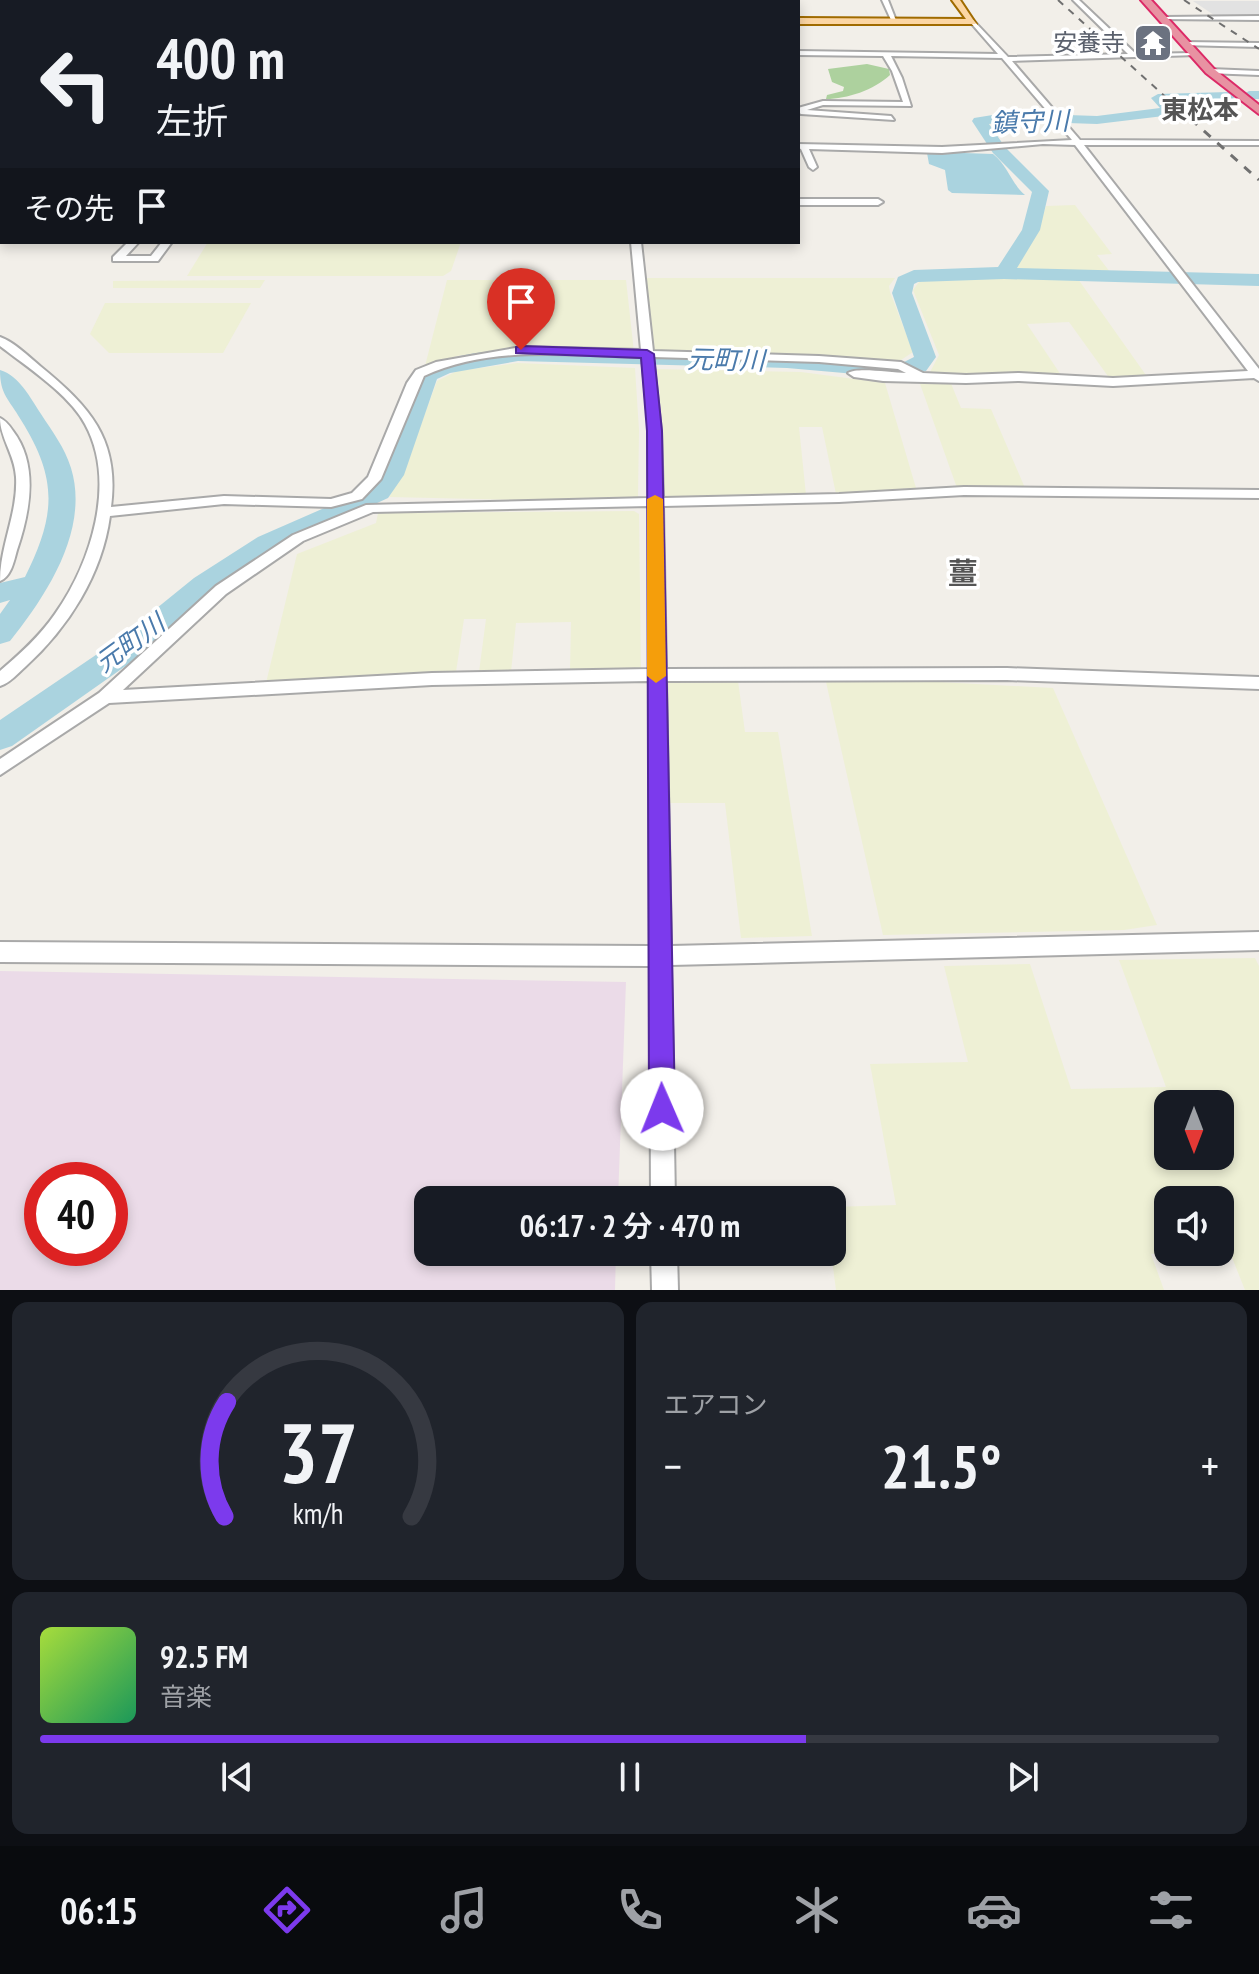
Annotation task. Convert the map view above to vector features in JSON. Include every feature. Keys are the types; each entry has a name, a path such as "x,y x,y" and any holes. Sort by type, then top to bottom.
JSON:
{"highway":[{"path":"1146,0 1210,71 1259,111"}],"main road":[{"path":"956,0 973,22"},
{"path":"800,21 973,22"}],"street":[{"path":"885,0 895,22"},
{"path":"1076,0 1133,55"},
{"path":"1163,19 1259,18"},
{"path":"973,22 1061,121 1258,375"},
{"path":"1184,44 1259,45"},
{"path":"800,53 1004,57 1194,55"},
{"path":"800,109 823,103 908,104 897,80 895,67 885,54"},
{"path":"1210,71 1259,73"},
{"path":"800,110 891,118"},
{"path":"841,116 841,110 863,110"},
{"path":"801,146 942,150 1076,142 1259,143"},
{"path":"801,146 813,167"},
{"path":"800,202 878,202"},
{"path":"132,244 117,259 154,259 165,244"},
{"path":"636,244 655,431 663,1186"},
{"path":"0,340 90,420 109,478 104,512 92,552 61,617 35,649 0,680"},
{"path":"0,768 105,697 221,590 340,510 344,501 368,488 413,383 428,368 470,357 521,350 883,377 920,374 1113,382 1258,375"},
{"path":"648,360 786,357 901,366 920,374"},
{"path":"0,422 12,435 22,463 23,496 17,530 0,576"},
{"path":"104,512 212,500 340,510 383,506 839,498 964,491 1259,494"},
{"path":"105,697 432,679 656,675 1007,674 1259,683"},
{"path":"0,952 659,956 1259,941"},
{"path":"664,1266 665,1290"}],"shaded area":[{"path":"1193,1 1259,1 1259,18 1220,19"},
{"path":"0,971 626,982 619,1186 414,1186 414,1266 616,1266 615,1290 0,1290"}],"green space":[{"path":"867,64 889,69 890,75 860,93 826,99 827,95 843,91 844,87 832,82 828,69"},
{"path":"1075,205 1112,254 1097,255 1110,272 1014,272 1026,236 1042,218 1046,206"},
{"path":"207,244 460,244 451,271 443,276 187,276"},
{"path":"641,278 895,278 889,286 890,292 913,352 898,362 874,363 801,355 648,351"},
{"path":"937,279 1078,279 1148,378 1110,379 1069,322 1027,324 1061,375 929,374 939,355 913,290 919,282"},
{"path":"265,280 260,288 113,288 113,281"},
{"path":"447,280 626,280 634,352 508,349 457,356 425,366"},
{"path":"105,303 251,303 223,353 109,353 90,334"},
{"path":"517,363 635,368 639,430 638,497 524,500 389,497 403,473 437,381 457,371"},
{"path":"652,369 801,372 885,383 916,488 836,494 822,427 799,427 806,495 661,500"},
{"path":"919,381 950,381 961,408 991,409 1025,488 957,488"},
{"path":"634,511 639,514 641,668 570,671 571,622 516,623 511,672 479,672 486,619 464,619 456,672 265,687 297,554 376,523 378,513"},
{"path":"738,681 745,732 778,732 812,936 741,938 725,803 670,803 667,682"},
{"path":"826,682 939,682 1053,688 1157,925 1124,930 883,935"},
{"path":"1255,958 1259,966 1259,1290 1245,1290 1234,1262 1234,1186 1154,1186 1154,1254 1151,1254 1164,1290 836,1290 833,1266 846,1266 846,1207 896,1205 870,1064 968,1062 944,966 1030,964 1071,1089 1166,1087 1119,960"}],"water":[{"path":"927,153 993,154 1025,195 952,193 948,190 945,170 929,164"}],"waterway":[{"name":"鎮守川","path":"1249,95 1259,95"},
{"name":"鎮守川","path":"1004,273 1031,230 1041,191 999,150 979,121 1005,117 1097,120 1172,111 1158,98 1228,96"},
{"name":"元町川","path":"0,737 126,650 204,585 268,543 379,493 391,475 428,375 444,367 518,355 787,361 901,371 918,366 925,357 902,293 905,281 914,276 1004,273"},
{"name":"元町川","path":"1004,273 1259,280"},
{"path":"0,377 42,434 54,454 61,476 59,520 47,561 36,583"},
{"path":"0,593 36,583"},
{"path":"0,634 36,583"}],"railway":[{"path":"1058,0 1179,109"},
{"path":"1184,0 1259,49"},
{"path":"1177,107 1259,180"}],"slow traffic":[{"path":"655,499 656,676"}],"place":[{"name":"安養寺","path":"1153,43"}],"district":[{"name":"東松本","path":"1200,110"},
{"name":"薑","path":"963,574"}],"route":[{"path":"521,350 647,354 655,431 662,1109"}]}
